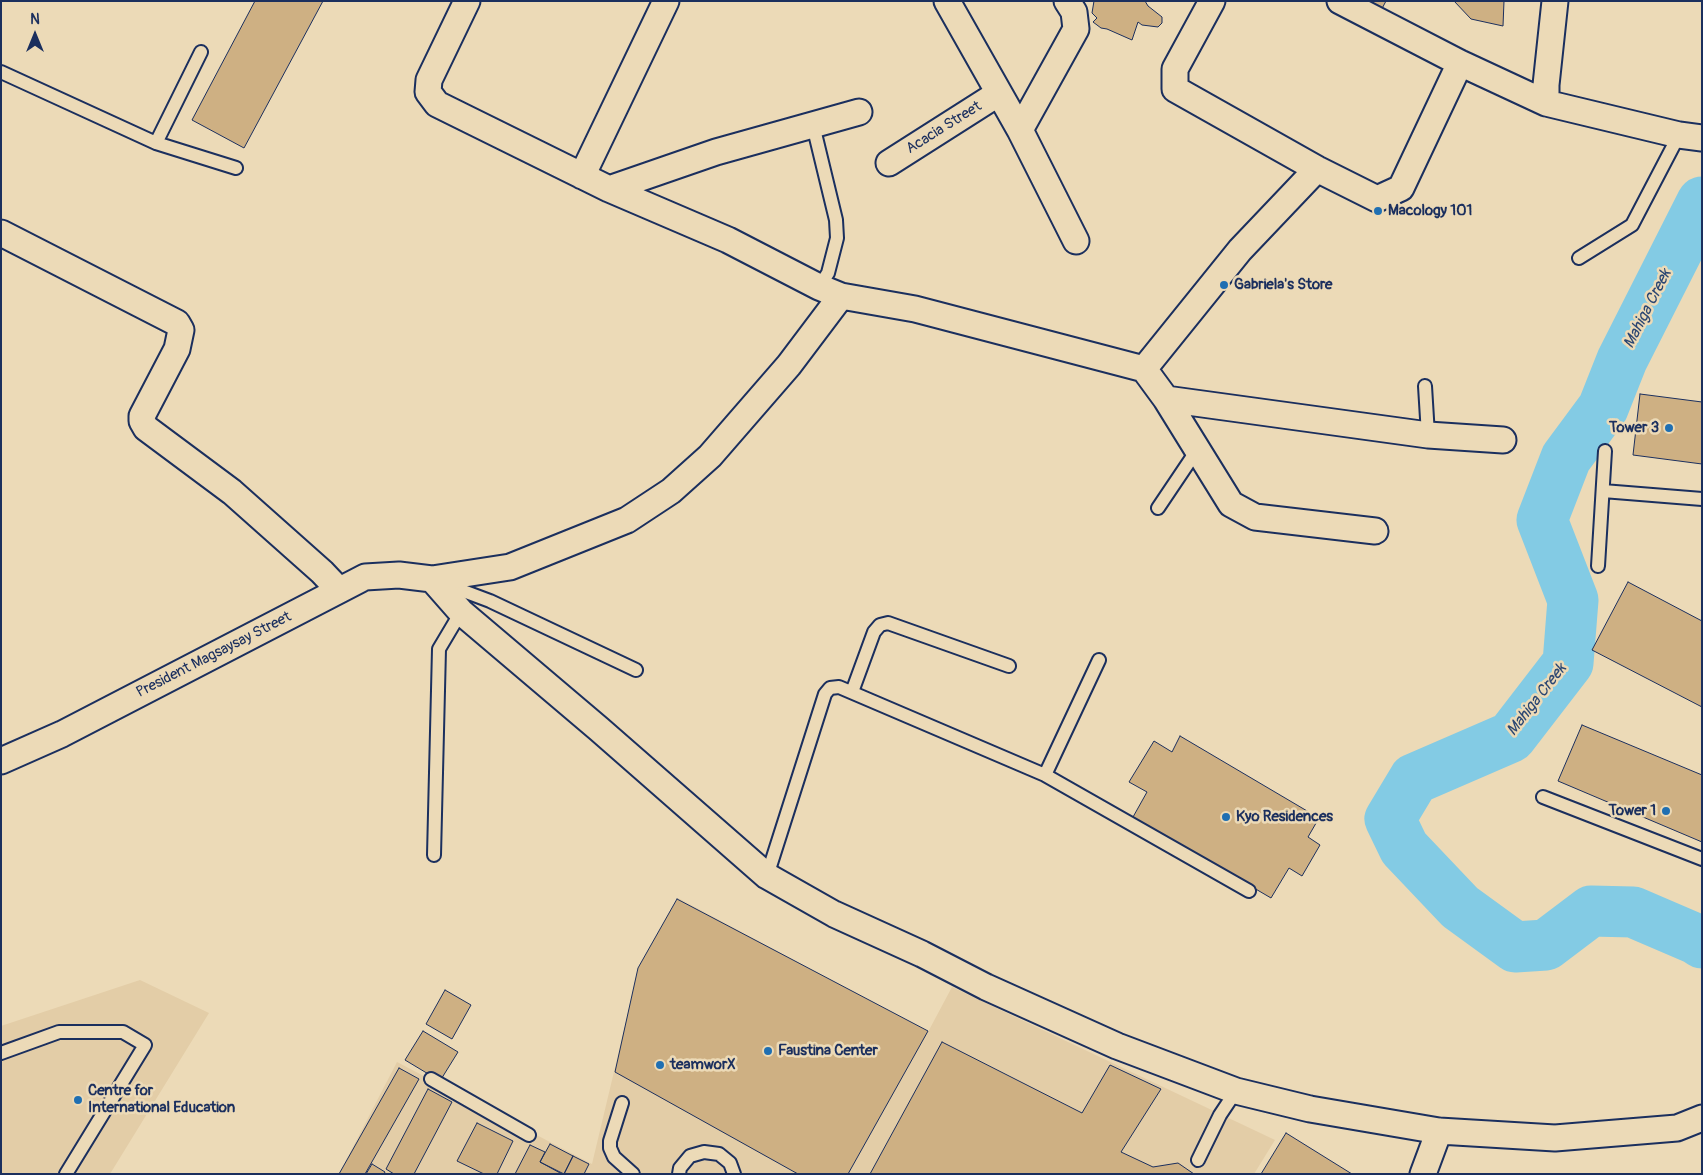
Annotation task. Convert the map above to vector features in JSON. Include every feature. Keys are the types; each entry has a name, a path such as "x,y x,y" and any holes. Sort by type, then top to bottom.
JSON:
{"street":[{"path":"467,1 429,80 428,92 437,104 582,176 728,240 819,287 841,296 915,310 1144,369 1166,399 1231,504 1255,517 1375,531"},
{"path":"582,176 666,1"},
{"path":"947,1 1020,130 1076,241"},
{"path":"1020,130 1076,29 1074,12 1067,1"},
{"path":"1212,1 1175,69 1175,89 1317,169 1377,199 1401,188 1460,63"},
{"path":"1340,1 1460,63 1546,103 1691,136"},
{"path":"1546,103 1546,85 1555,1"},
{"name":"Acacia Street","path":"888,163 999,93"},
{"path":"609,188 716,152 859,112"},
{"path":"1144,369 1240,250 1317,169"},
{"path":"1,234 177,322 181,330 177,349 142,416 142,421 146,428 232,492 322,572 339,590"},
{"name":"President Magsaysay Street","path":"1,761 62,734 365,577 399,575 432,579 510,567 627,520 671,491 710,456 789,365 841,296"},
{"path":"1166,399 1428,435 1503,440"},
{"path":"432,579 461,612 600,729 767,876 834,914 922,954 986,987 1116,1046 1236,1091 1310,1109 1439,1132 1555,1138 1677,1128 1702,1118"},
{"path":"1423,1174 1439,1132"}],"lane":[{"path":"156,143 201,52"},
{"path":"1,72 156,143 236,168"},
{"path":"813,125 836,220 837,238 828,273 819,287"},
{"path":"1580,258 1632,225 1691,136"},
{"path":"1424,386 1428,435"},
{"path":"1158,508 1197,450"},
{"path":"1598,566 1605,451"},
{"path":"1603,491 1702,499"},
{"path":"432,579 490,601 636,670"},
{"path":"434,854 438,650 461,612"},
{"path":"852,692 874,632 880,625 888,623 1009,666"},
{"path":"1045,775 1099,660"},
{"path":"767,876 825,694 830,688 839,687 1045,775 1249,891"},
{"path":"1543,797 1702,859"},
{"path":"1,1053 59,1032 123,1032 145,1045 66,1174"},
{"path":"431,1079 529,1135"},
{"path":"1198,1160 1220,1115 1236,1091"},
{"path":"622,1103 610,1141 610,1148 614,1157 633,1174"},
{"path":"679,1174 680,1168 690,1156 704,1152 719,1154 730,1163 734,1174"}],"shaded area":[{"path":"678,898 928,1032 952,987 1275,1140 1254,1174 339,1174 397,1062 592,1164 638,971"},
{"name":"Centre for International Education","path":"140,980 209,1013 110,1174 1,1174 1,1026"}],"building":[{"path":"255,1 323,1 244,148 192,120"},
{"path":"1094,1 1145,1 1148,6 1162,17 1162,23 1158,27 1142,25 1138,22 1132,40 1101,28 1093,22 1097,18 1092,13"},
{"path":"1347,1 1386,1 1377,18"},
{"path":"1454,1 1504,1 1503,26 1471,19"},
{"name":"Tower 3","path":"1640,394 1702,402 1702,464 1633,455"},
{"path":"1628,582 1702,621 1702,707 1592,650"},
{"name":"Tower 1","path":"1582,725 1702,775 1702,842 1558,781"},
{"name":"Kyo Residences","path":"1180,736 1319,818 1308,837 1320,845 1302,876 1289,868 1271,898 1133,817 1147,792 1129,782 1154,741 1172,752"},
{"name":"Faustina Center","path":"677,899 928,1031 848,1174 798,1174 615,1072 638,968"},
{"path":"445,990 471,1005 452,1039 426,1024"},
{"path":"423,1031 458,1052 440,1081 405,1060"},
{"path":"942,1042 1082,1113 1110,1065 1161,1089 1121,1152 1153,1167 1178,1163 1194,1174 870,1174"},
{"path":"399,1068 419,1079 365,1174 339,1174"},
{"path":"428,1089 452,1102 414,1174 394,1174 386,1169"},
{"path":"477,1123 513,1141 497,1174 484,1174 457,1161"},
{"path":"1286,1133 1352,1174 1261,1174"},
{"path":"550,1144 573,1156 564,1174 540,1162"},
{"path":"530,1145 545,1152 540,1162 562,1174 515,1174"},
{"path":"573,1156 589,1164 584,1174 564,1174"},
{"path":"372,1164 385,1172 384,1174 366,1174"}],"waterway":[{"name":"Mahiga Creek","path":"1702,202 1622,360 1603,408 1566,458 1542,520 1573,600 1568,663 1511,737 1414,779 1390,819 1404,848 1460,907 1515,947 1546,945 1591,911 1633,912 1702,943"}],"place":[{"name":"Macology 101","path":"1378,211"},
{"name":"Gabriela's Store","path":"1224,285"},
{"name":"Tower 3","path":"1669,428"},
{"name":"Tower 1","path":"1666,811"},
{"name":"Kyo Residences","path":"1226,817"},
{"name":"Faustina Center","path":"768,1051"},
{"name":"teamworX","path":"660,1065"},
{"name":"Centre for International Education","path":"78,1100"}]}
